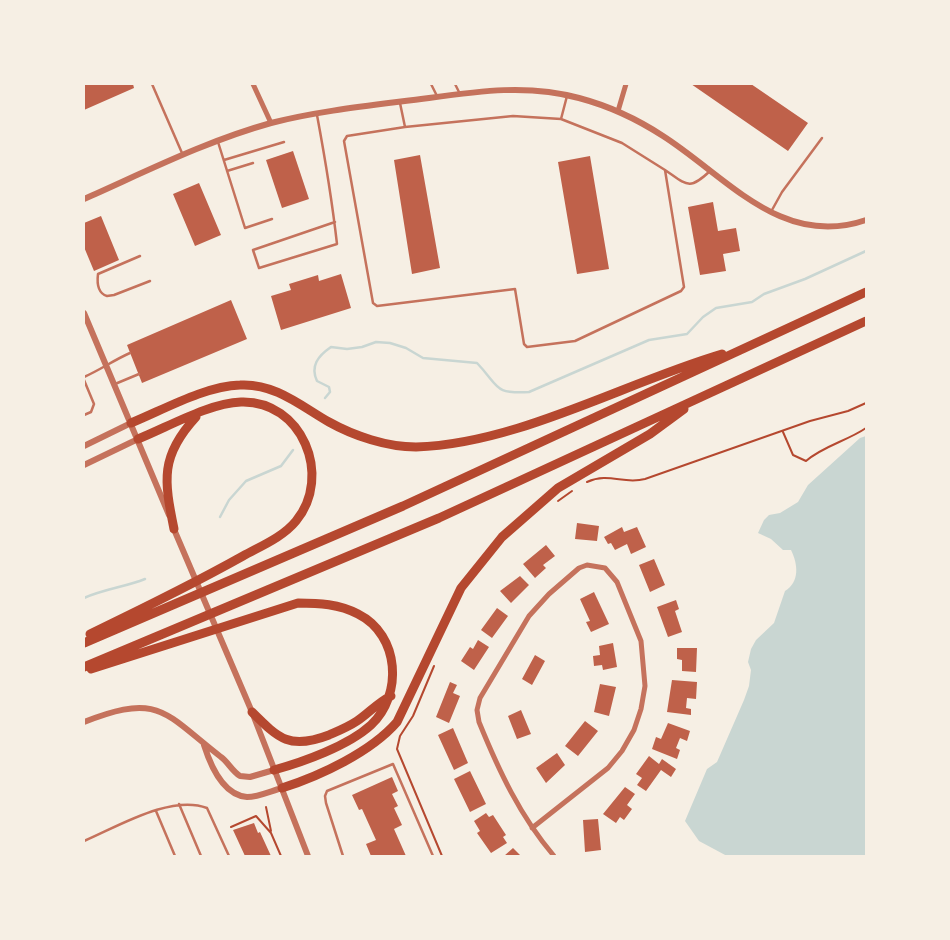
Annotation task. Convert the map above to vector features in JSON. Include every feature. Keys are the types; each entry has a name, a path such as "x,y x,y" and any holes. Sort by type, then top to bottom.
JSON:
{"highway":[{"path":"84,643 387,514 866,292"},
{"path":"84,667 439,518 866,321"},
{"path":"130,423 219,388 255,385 289,397 329,422 367,438 412,447 438,446 480,438 536,421 683,365 751,345"},
{"path":"282,788 304,782 364,749 392,727 404,710 461,588 502,536 558,488 650,434 701,397"},
{"path":"84,638 187,587 284,533 303,511 312,486 311,458 303,439 287,419 268,408 244,402 230,403 138,440"},
{"path":"174,529 166,478 171,451 181,433 199,414"},
{"path":"84,672 298,603 320,603 359,614 371,624 388,649 393,670 391,696 380,714 358,735 292,765 274,770"},
{"path":"252,712 282,739 292,742 305,742 321,738 356,722 376,703 391,696"}],"street":[{"path":"253,84 270,124"},
{"path":"618,111 626,84"},
{"path":"84,199 183,155 270,124 316,113 460,94 516,89 567,96 618,111 663,136 770,213 788,221 810,226 832,227 866,220"},
{"path":"84,313 86,326 106,364 230,658 308,856"},
{"path":"84,446 130,423"},
{"path":"84,465 138,440"},
{"path":"532,828 608,768 634,730 645,686 641,642 617,582 605,568 587,565 571,574 529,616 486,688 477,710 479,722 508,788 532,828 554,856"},
{"path":"84,722 128,708 156,710 180,722 204,745 223,758 240,776 250,777 274,770"},
{"path":"204,745 211,767 225,785 235,793 252,796 282,788"}],"lane":[{"path":"152,84 183,155"},
{"path":"431,84 437,97"},
{"path":"455,84 460,94"},
{"path":"561,119 567,96"},
{"path":"400,102 405,127"},
{"path":"316,113 335,222 338,244 260,268 253,250 335,222"},
{"path":"665,170 684,286 682,291 575,341 527,347 524,344 515,288 377,306 373,303 344,141 347,136 405,127 513,116 561,119 622,143 665,170 687,185 696,184 711,170"},
{"path":"770,213 782,192 822,138"},
{"path":"218,141 245,228 272,219"},
{"path":"224,160 284,142"},
{"path":"227,171 253,163"},
{"path":"140,256 98,274 97,283 100,291 107,296 114,296 150,280"},
{"path":"84,416 91,412 94,404 84,379 106,364 130,353"},
{"path":"114,384 139,374"},
{"path":"343,856 324,796 327,791 393,764 433,856"},
{"path":"179,804 201,856"},
{"path":"84,841 156,811 179,804 197,804 207,808 229,856"},
{"path":"156,811 175,856"}],"path":[{"path":"581,485 602,477 632,481 645,479 866,403"},
{"path":"783,432 793,455 806,461 814,454 842,442 866,428"},
{"path":"555,503 576,489"},
{"path":"434,666 397,746 442,856"},
{"path":"266,807 272,833 281,856"},
{"path":"231,827 256,816 272,833"}],"shaded area":[{"path":"866,436 866,856 727,856 699,841 685,821 707,769 717,762 744,700 749,686 751,670 748,662 751,649 756,640 774,623 785,591 790,587 795,578 796,567 791,550 783,550 771,539 758,533 764,520 769,515 780,513 798,502 808,485 860,438"}],"building":[{"path":"84,84 133,84 134,88 84,110"},
{"path":"691,84 751,84 808,123 788,151"},
{"path":"293,151 309,199 282,208 266,160"},
{"path":"420,155 440,268 412,274 394,160"},
{"path":"590,156 609,269 577,274 558,162"},
{"path":"199,183 221,235 195,246 173,194"},
{"path":"713,202 718,231 736,228 740,251 723,254 726,271 700,275 688,207"},
{"path":"101,216 119,260 94,271 84,247 84,223"},
{"path":"341,274 351,308 281,330 271,296 291,290 289,284 318,275 319,281"},
{"path":"231,300 247,339 142,383 127,345"},
{"path":"577,523 599,526 597,541 575,539"},
{"path":"622,527 624,532 637,527 646,547 631,554 627,544 615,550 604,537"},
{"path":"546,545 555,556 543,565 546,568 535,578 523,564"},
{"path":"654,559 665,585 650,592 639,565"},
{"path":"520,576 529,585 511,603 500,591"},
{"path":"594,592 609,624 591,632 586,622 590,621 580,599"},
{"path":"676,600 679,609 675,611 682,632 668,637 657,607"},
{"path":"497,608 508,616 492,638 481,630"},
{"path":"478,640 489,647 474,670 461,661 470,647 473,649"},
{"path":"613,643 617,667 603,670 602,665 594,666 593,656 600,655 599,646"},
{"path":"677,648 697,648 696,672 682,671 682,660 677,659"},
{"path":"535,655 545,661 532,685 522,679"},
{"path":"672,680 697,682 696,699 687,698 686,708 691,709 691,715 667,712"},
{"path":"450,682 457,685 453,693 460,696 449,723 436,717"},
{"path":"600,684 616,687 609,716 594,712"},
{"path":"521,710 531,734 517,739 508,716"},
{"path":"585,721 598,731 578,756 565,746"},
{"path":"668,723 690,731 687,741 680,738 676,748 680,750 677,759 652,749 656,737 661,739"},
{"path":"453,728 468,763 454,770 438,735"},
{"path":"557,753 565,765 546,783 536,768"},
{"path":"649,756 659,764 662,759 676,769 671,777 661,770 646,791 637,785 642,778 636,774"},
{"path":"470,771 486,804 470,812 454,779"},
{"path":"392,777 398,791 392,794 398,806 394,808 402,825 394,829 406,856 371,856 366,844 376,840 362,809 359,810 352,795"},
{"path":"625,787 635,794 627,805 632,809 624,820 620,817 616,823 603,814"},
{"path":"486,813 489,817 493,815 506,835 503,837 507,843 491,853 477,833 480,831 474,821"},
{"path":"598,819 601,850 585,852 583,820"},
{"path":"254,823 271,856 245,856 233,830"},
{"path":"513,848 521,856 504,856"}],"waterway":[{"path":"325,398 330,392 329,387 317,381 314,371 316,362 322,354 331,347 347,349 362,347 376,342 390,343 406,348 423,358 477,363 494,383 503,390 509,392 529,392 649,340 687,334 703,317 716,308 752,302 764,294 805,279 866,251"},
{"path":"220,517 229,500 246,481 281,466 293,450"},
{"path":"84,598 145,579"}]}
